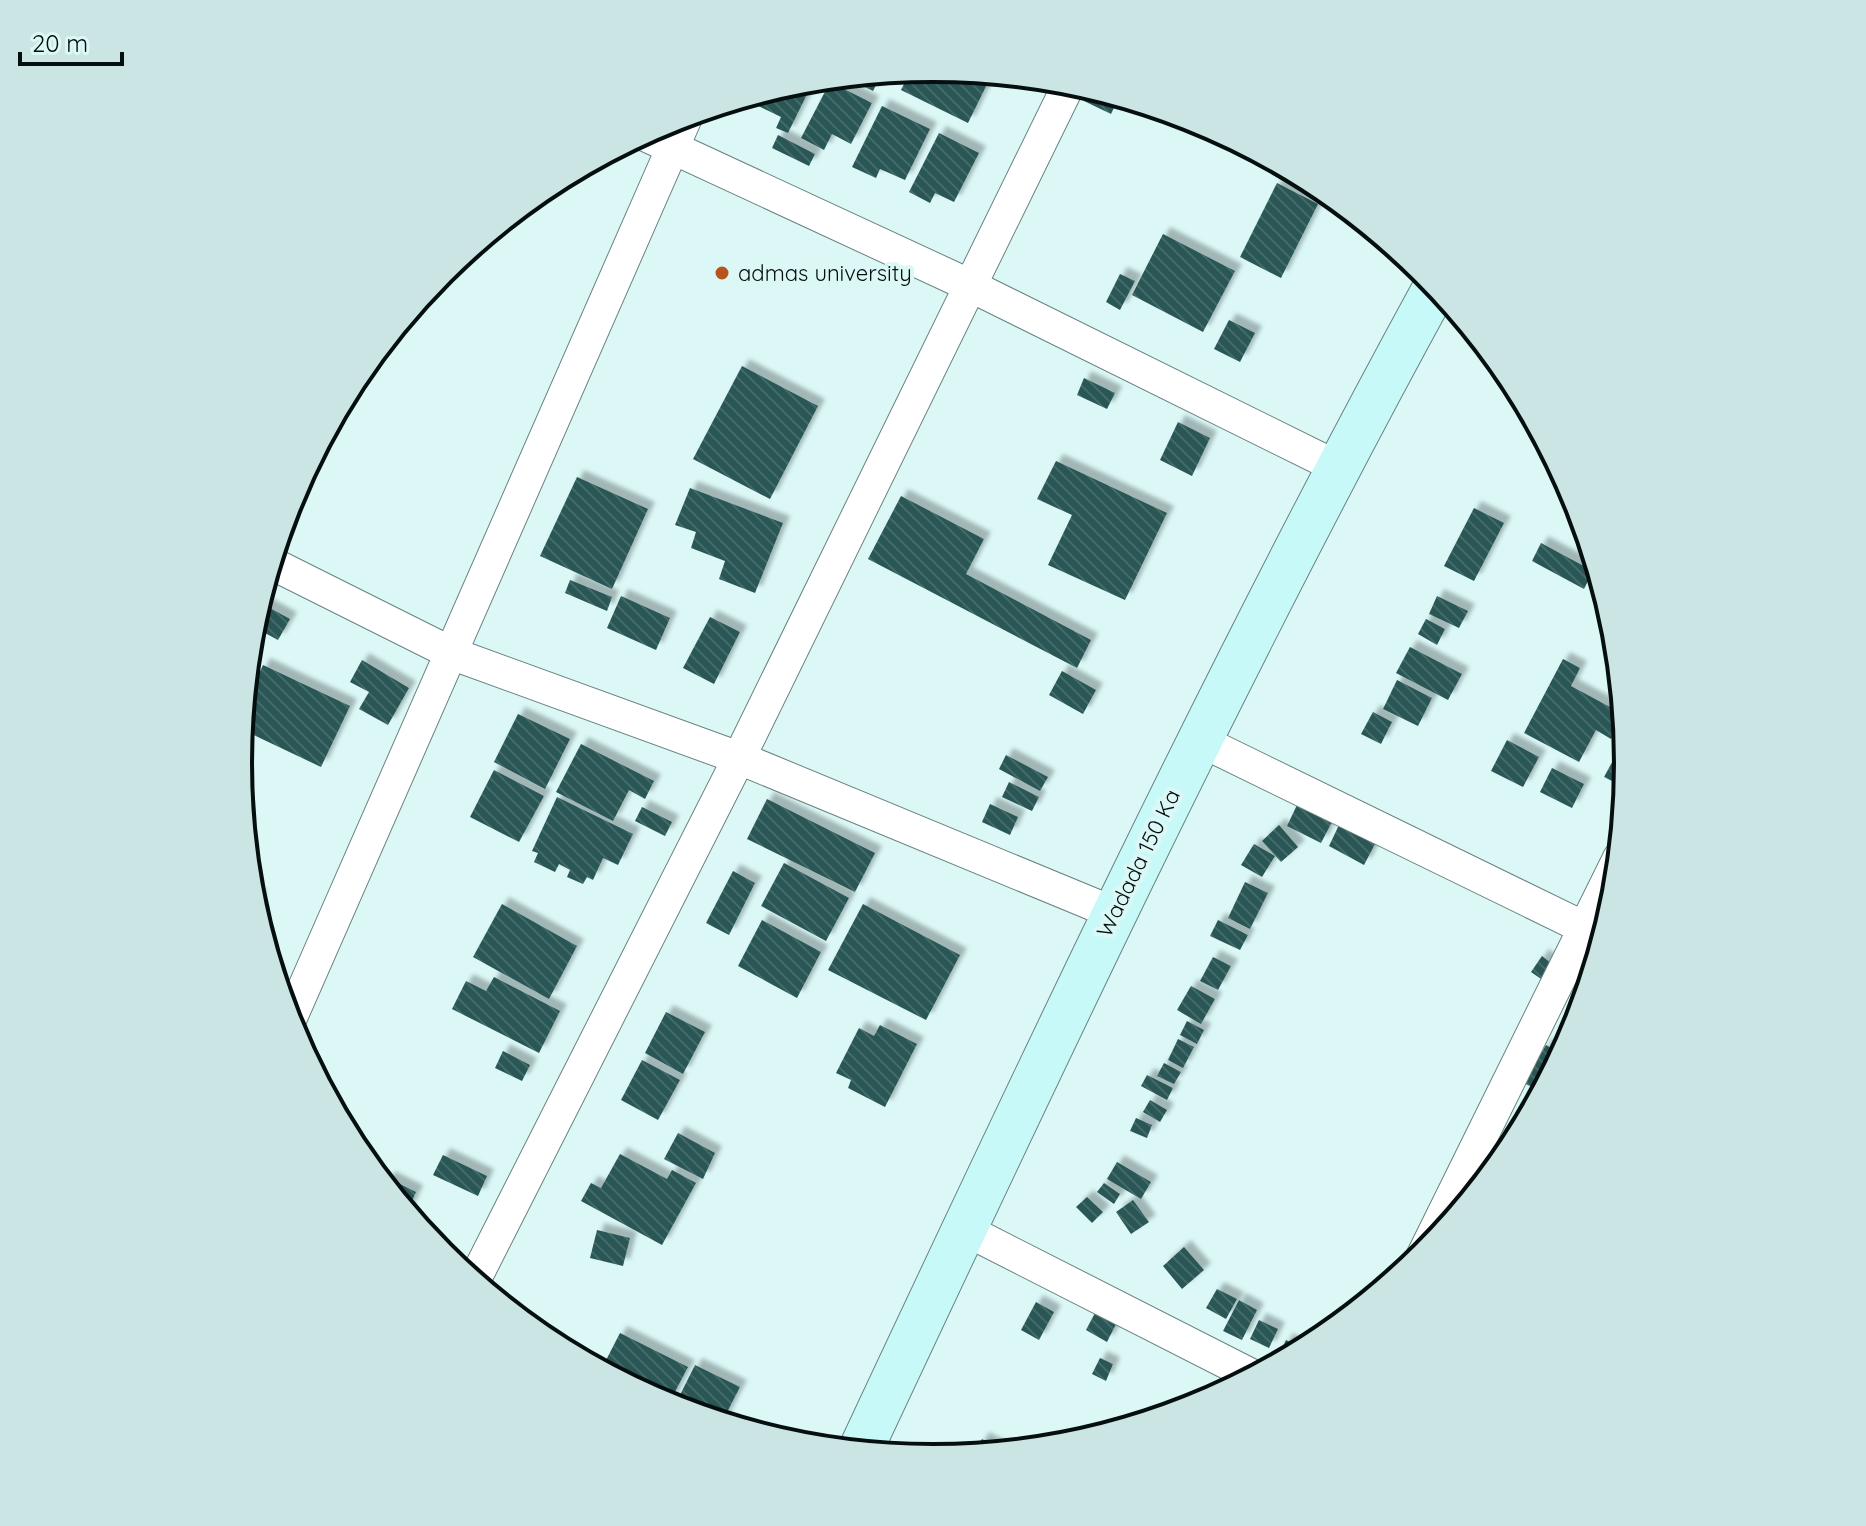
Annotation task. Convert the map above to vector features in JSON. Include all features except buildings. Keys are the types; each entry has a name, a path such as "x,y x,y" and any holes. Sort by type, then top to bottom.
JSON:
{"street":[{"path":"479,1271 739,758 1064,95"},
{"path":"658,140 971,286 1337,467"},
{"path":"297,1005 453,654 657,141"},
{"name":"Wadada 150 Ka","path":"865,1440 1197,739 1337,467 1430,297"},
{"path":"281,568 453,654 739,758 1114,913"},
{"path":"1197,739 1593,932"},
{"path":"1447,1210 1592,933"},
{"path":"964,1229 1241,1370"}],"place":[{"name":"admas university","path":"722,273"}]}
